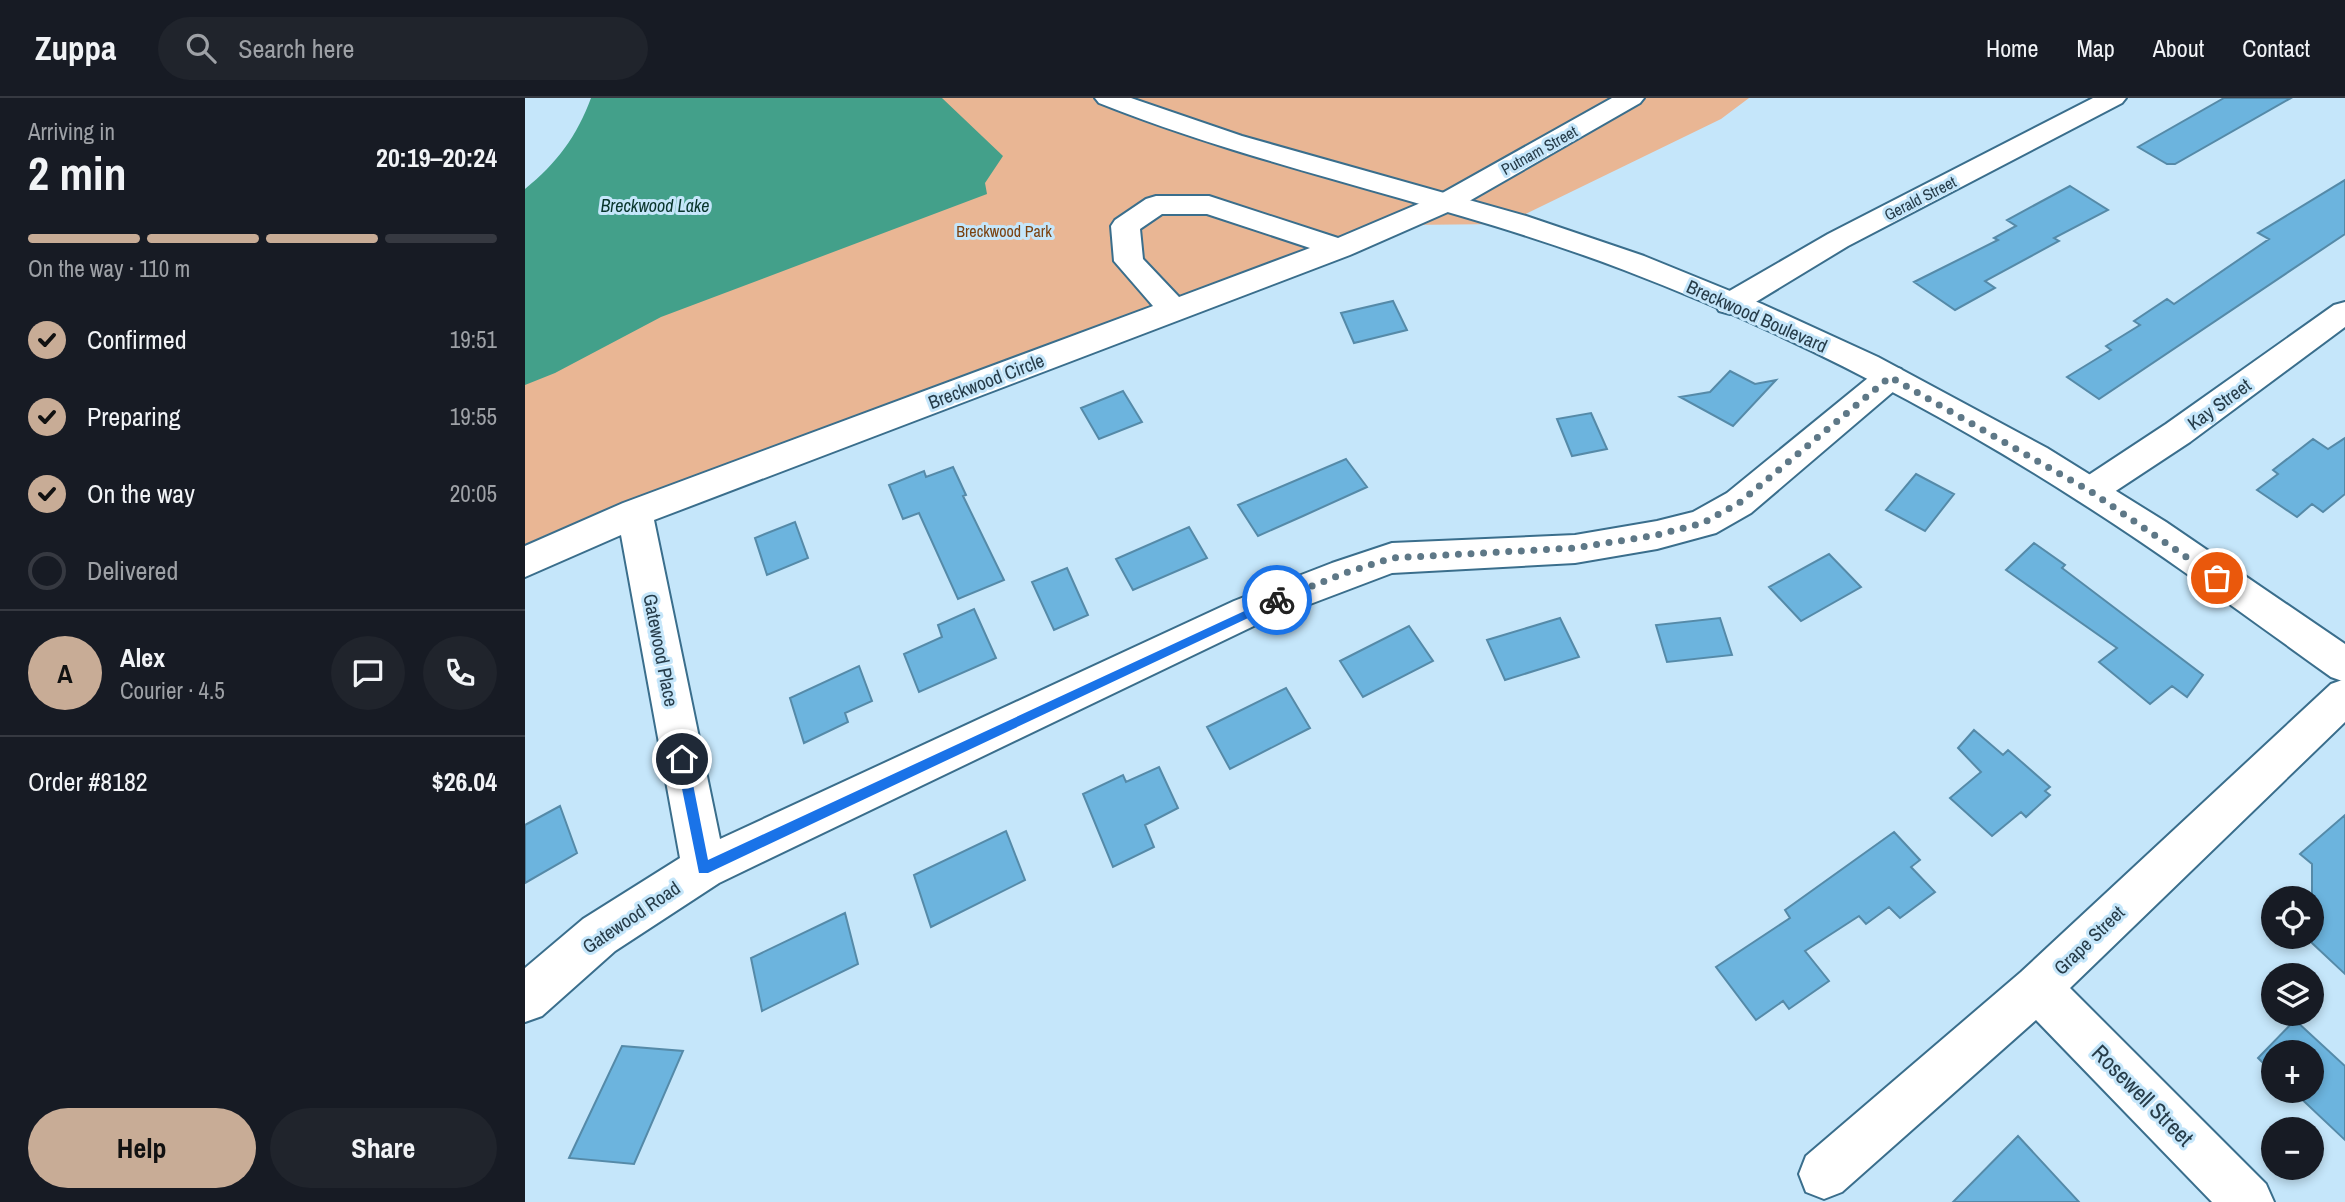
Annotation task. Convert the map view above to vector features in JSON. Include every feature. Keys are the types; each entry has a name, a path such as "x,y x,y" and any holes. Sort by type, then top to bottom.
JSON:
{"street":[{"name":"Breckwood Boulevard","path":"1108,98 1240,145 1447,202 1611,255 1730,304 1890,377 2090,491 2345,665"},
{"name":"Putnam Street","path":"1447,202 1631,98"},
{"name":"Gerald Street","path":"1730,304 1838,240 2113,98"},
{"name":"Breckwood Circle","path":"525,562 635,513 1340,248 1447,202"},
{"path":"1175,311 1129,261 1125,226 1156,205 1209,205 1340,248"},
{"name":"Kay Street","path":"2090,491 2178,433 2345,312"},
{"name":"Gatewood Road","path":"525,999 599,935 704,868 1247,612 1345,573 1392,558 1575,548 1657,535 1703,523 1739,503 1890,377"},
{"name":"Gatewood Place","path":"635,513 704,868"},
{"name":"Grape Street","path":"1823,1174 2038,988 2345,696"},
{"name":"Rosewell Street","path":"2038,988 2248,1202"}],"green space":[{"name":"Breckwood Park","path":"889,98 1749,98 1721,119 1505,224 1404,225 525,549 525,370"}],"water":[{"name":"Breckwood Lake","path":"591,98 942,98 1003,156 985,183 987,194 661,317 555,373 525,385 525,189 565,148"}],"building":[{"path":"2224,98 2291,98 2175,164 2167,164 2138,147"},
{"path":"2345,180 2345,234 2099,399 2067,377 2111,350 2106,346 2140,325 2134,321 2167,299 2174,304 2269,239 2258,233"},
{"path":"2070,186 2108,210 2054,238 2059,241 1985,281 1995,288 1955,310 1914,282 1998,240 1994,238 2016,226 2007,220"},
{"path":"1393,301 1407,330 1354,343 1341,313"},
{"path":"1730,371 1755,384 1776,380 1733,426 1680,397 1710,392"},
{"path":"1123,391 1142,422 1099,439 1081,408"},
{"path":"1591,413 1607,449 1572,456 1557,419"},
{"path":"2345,438 2345,494 2323,512 2312,504 2297,517 2257,490 2278,474 2273,470 2313,439 2328,449"},
{"path":"1346,459 1367,487 1258,536 1238,505"},
{"path":"953,467 966,495 963,496 1004,580 958,599 919,513 903,519 889,485 924,471 926,477"},
{"path":"1916,474 1954,494 1925,531 1886,510"},
{"path":"795,522 808,558 767,575 755,538"},
{"path":"1189,527 1207,558 1133,590 1116,559"},
{"path":"2034,543 2065,565 2062,568 2203,675 2187,697 2172,686 2150,704 2099,662 2117,648 2006,570"},
{"path":"1829,554 1861,587 1801,621 1769,587"},
{"path":"1067,568 1088,615 1054,630 1032,582"},
{"path":"974,609 996,658 919,692 904,654 942,637 938,625"},
{"path":"1560,618 1579,657 1505,680 1487,640"},
{"path":"1720,618 1732,655 1667,662 1656,625"},
{"path":"1409,626 1433,661 1363,697 1340,661"},
{"path":"859,666 872,701 845,713 848,722 804,743 790,698"},
{"path":"1286,688 1310,728 1230,769 1207,727"},
{"path":"1974,730 2003,755 2008,750 2050,787 2045,791 2050,795 2026,817 2021,812 1992,836 1950,798 1981,772 1958,748"},
{"path":"1159,767 1178,808 1145,825 1154,847 1113,867 1083,794 1123,775 1126,782"},
{"path":"560,806 577,853 525,883 525,825"},
{"path":"2345,815 2345,974 2318,949 2324,949 2324,886 2312,886 2312,864 2300,854"},
{"path":"1006,831 1025,880 931,927 914,875"},
{"path":"1894,832 1920,860 1911,867 1935,892 1900,918 1889,907 1866,924 1859,916 1805,951 1829,981 1789,1009 1783,1001 1756,1020 1716,967 1790,918 1785,910"},
{"path":"845,913 858,964 762,1011 751,958"},
{"path":"2289,1026 2302,1026 2317,1040 2276,1040"},
{"path":"622,1046 683,1051 634,1164 569,1158"},
{"path":"2324,1047 2345,1066 2345,1140 2324,1120 2324,1117 2306,1103 2324,1103"},
{"path":"2018,1136 2079,1202 1953,1202"}],"way so far":[{"path":"1277,600 1392,558 1575,548 1657,535 1703,523 1739,503 1890,377 2090,491 2217,578"}],"route":[{"path":"682,759 704,868 1277,600"}]}
